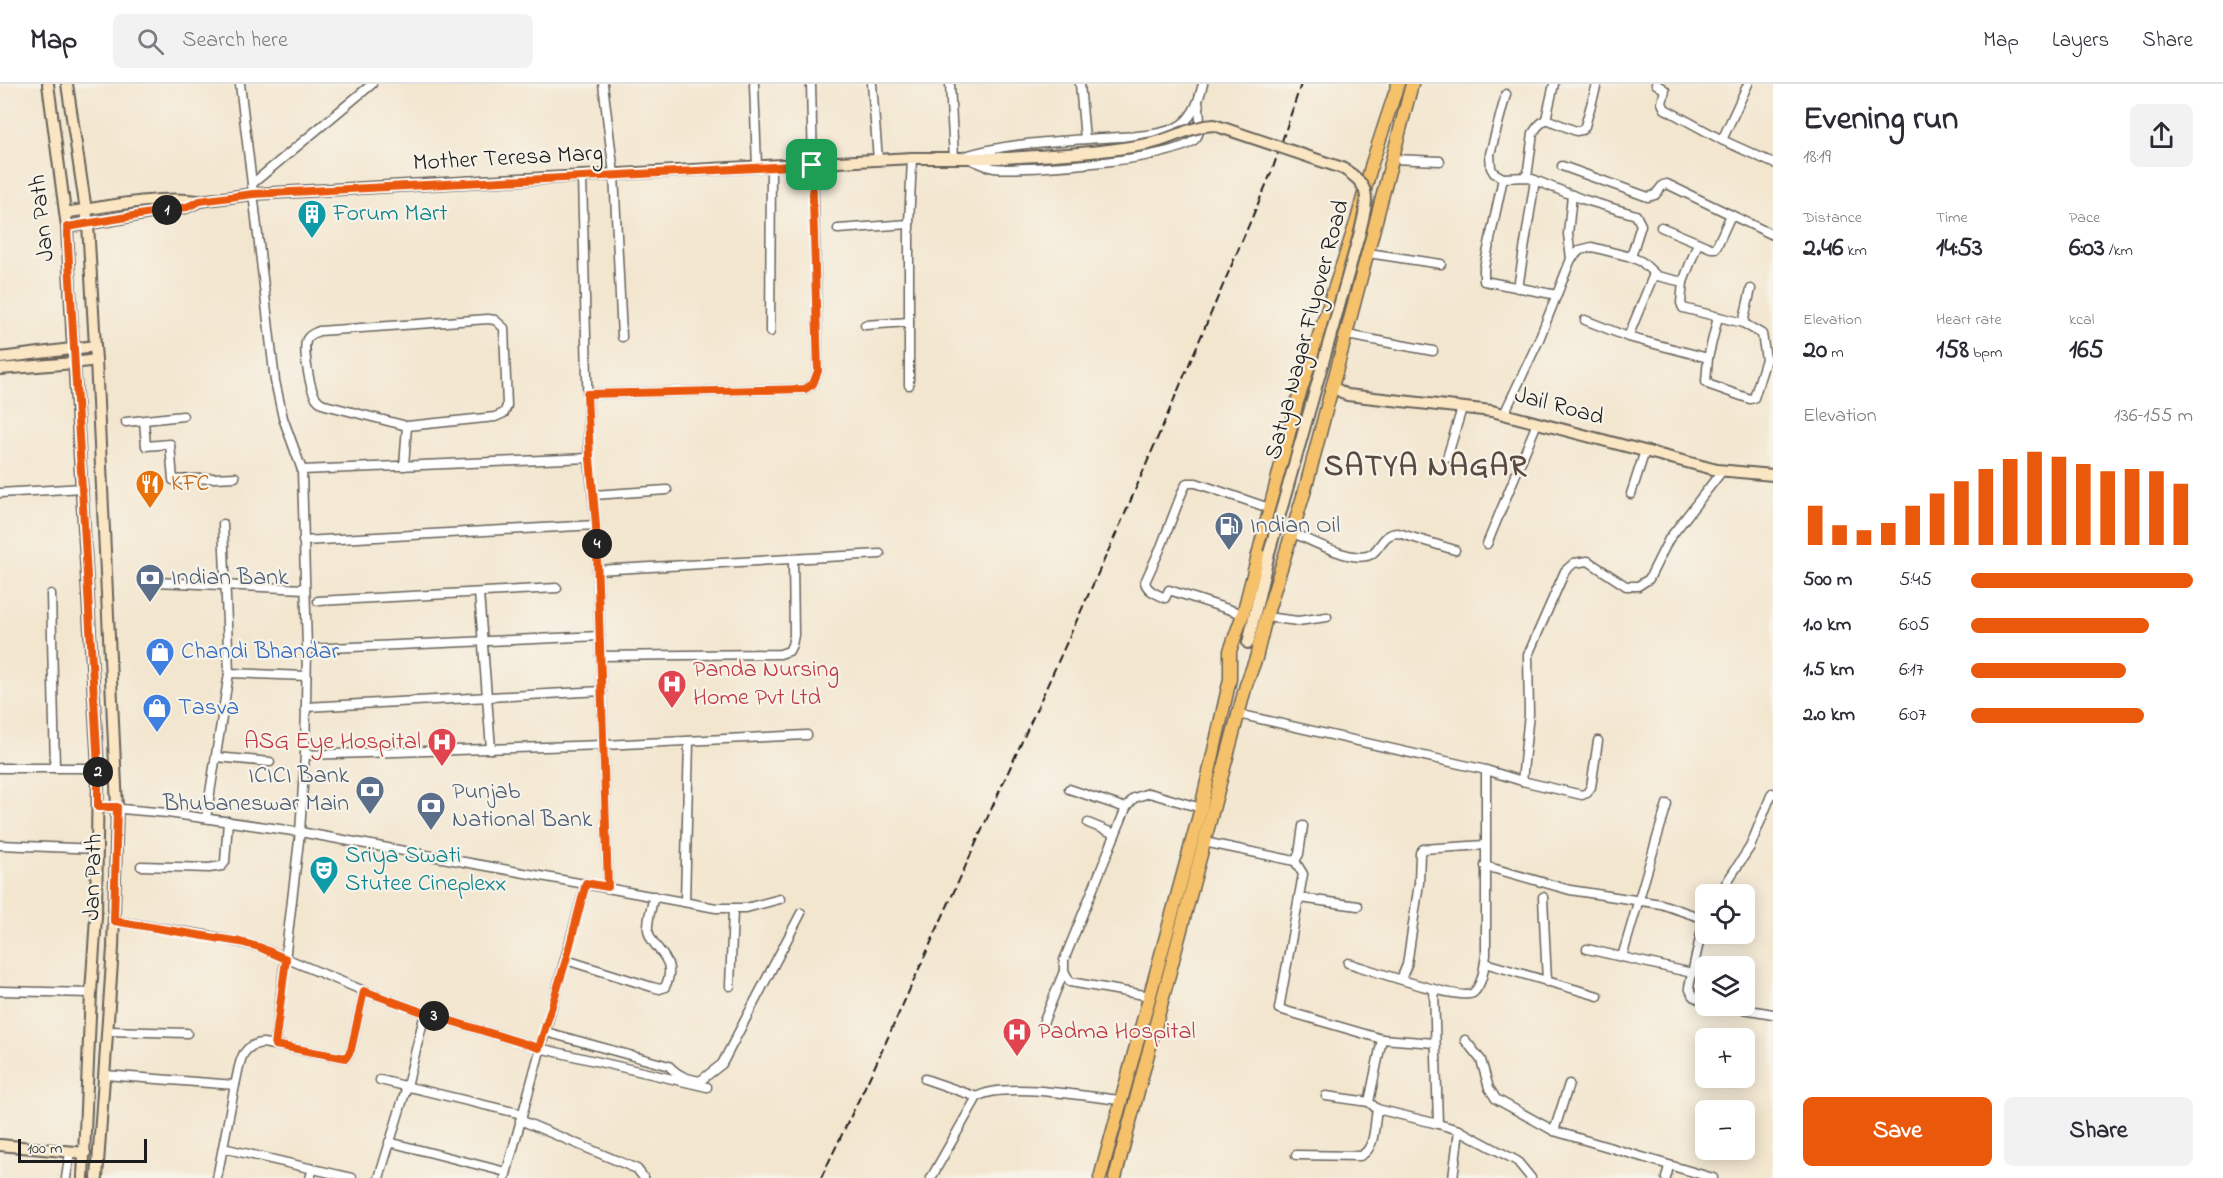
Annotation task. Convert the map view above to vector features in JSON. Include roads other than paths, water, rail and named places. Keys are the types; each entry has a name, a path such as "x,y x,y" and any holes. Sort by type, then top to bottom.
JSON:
{"main road":[{"path":"1115,1178 1238,714 1305,490 1333,387 1412,84"},
{"path":"1100,1178 1201,808 1230,679 1231,651 1243,614 1304,378 1396,90 1408,100"},
{"path":"1337,279 1360,285"},
{"path":"1231,651 1239,643 1248,643 1254,648 1255,660"},
{"path":"1231,651 1233,663 1239,668 1246,668 1255,660"}],"street":[{"name":"Jan Path","path":"48,84 67,227 98,768 96,917 83,1178"},
{"name":"Jan Path","path":"67,84 88,224 117,807 114,921 97,1178"},
{"path":"240,84 274,381 283,418 302,470 307,649 305,755 300,832 275,1045"},
{"path":"603,84 614,174 622,337"},
{"path":"754,84 757,167"},
{"path":"587,394 805,389 813,384 818,371 811,84"},
{"path":"872,84 878,160"},
{"path":"950,84 958,157"},
{"path":"1080,84 1085,139"},
{"path":"1198,102 1203,84"},
{"path":"1518,288 1531,179 1533,134 1546,119 1554,84"},
{"path":"1546,119 1576,131 1582,130 1598,84"},
{"path":"1656,84 1665,90 1662,103 1665,109 1722,140 1773,163"},
{"path":"1722,140 1748,84"},
{"path":"252,189 367,86"},
{"path":"1506,94 1489,162 1494,173 1503,178 1531,179 1636,216 1641,225 1631,257"},
{"name":"Mother Teresa Marg","path":"958,157 993,168 1024,167 1120,160 1172,150 1189,144 1196,138 1199,131 1198,102"},
{"name":"Mother Teresa Marg","path":"958,157 995,147 1174,129 1191,115 1198,102"},
{"name":"Satya Nagar Flyover Road","path":"1004,158 1123,149 1152,143 1194,128 1214,125 1342,168 1354,175 1365,186 1367,198 1360,232 1269,553 1248,643"},
{"name":"Mother Teresa Marg","path":"67,227 187,207 200,201 252,189 582,176 912,158 1004,158"},
{"path":"909,385 909,224 912,158"},
{"path":"1393,159 1440,161"},
{"path":"1562,166 1648,197 1652,197 1663,185 1667,184 1731,215 1772,231"},
{"path":"770,332 771,167"},
{"path":"582,176 587,394 596,525 608,887"},
{"path":"1503,178 1482,276 1484,281 1557,295"},
{"path":"1571,259 1568,234 1572,195"},
{"name":"Mother Teresa Marg","path":"65,213 183,198 200,201"},
{"path":"1661,227 1716,248 1731,215"},
{"path":"838,229 909,224"},
{"path":"1698,243 1683,282 1683,308 1743,323 1762,334 1770,353 1754,398 1750,399 1710,385 1706,378 1708,358 1718,317"},
{"path":"1504,414 1538,342 1571,259 1580,250 1592,247 1631,257 1642,262 1654,274 1683,282"},
{"path":"1368,253 1441,264"},
{"path":"1628,337 1654,274"},
{"path":"1743,323 1751,289"},
{"path":"488,319 501,324 504,328 507,406 504,413 495,417 407,426 325,405 317,399 311,389 305,346 307,339 319,332 488,319"},
{"path":"1585,320 1628,337 1708,358"},
{"path":"865,325 909,322"},
{"path":"1347,335 1433,351"},
{"path":"0,358 95,346"},
{"path":"0,369 96,360"},
{"name":"Jail Road","path":"1333,387 1347,395 1504,414 1722,471 1773,475"},
{"path":"1447,458 1462,408"},
{"path":"126,422 183,416"},
{"path":"144,421 146,446 170,444 173,480 235,477"},
{"path":"1487,544 1537,423"},
{"path":"404,466 407,426"},
{"path":"1631,494 1645,451"},
{"path":"302,470 590,458"},
{"path":"1522,781 1529,714 1528,655 1565,571 1574,563 1588,561 1626,586 1638,586 1649,579 1669,539 1722,471"},
{"path":"1243,614 1169,590 1165,598 1146,587 1145,582 1187,483 1196,483 1269,508"},
{"path":"0,493 83,488"},
{"path":"593,495 666,490"},
{"path":"206,818 229,673 223,524"},
{"path":"303,541 596,525"},
{"path":"1291,531 1357,558 1366,558 1372,554 1386,536 1392,533 1455,550"},
{"path":"597,570 880,554"},
{"path":"600,656 780,654 789,651 794,634 793,559"},
{"path":"157,582 304,589"},
{"path":"318,601 557,588"},
{"path":"479,593 491,749"},
{"path":"51,594 55,768"},
{"path":"1266,617 1298,621 1327,617"},
{"path":"307,649 600,636"},
{"path":"229,673 306,676"},
{"path":"306,707 602,691"},
{"path":"1238,714 1486,770 1582,795 1587,793 1591,787 1598,741"},
{"path":"305,755 604,745 807,735"},
{"path":"686,902 689,741"},
{"path":"216,757 270,762"},
{"path":"0,768 98,768"},
{"path":"1348,963 1434,989 1468,995 1480,983 1486,955 1486,770"},
{"path":"1069,789 1126,808"},
{"path":"1042,1026 1064,972 1067,949 1126,808 1134,798 1149,793 1201,808"},
{"path":"1726,884 1750,847 1772,793"},
{"path":"1622,957 1668,804"},
{"path":"98,807 117,807 206,818 300,832 733,910 780,899"},
{"path":"141,866 209,868 222,866 225,862 228,821"},
{"path":"1088,823 1115,834"},
{"path":"1295,861 1299,854 1303,826"},
{"path":"1204,842 1295,861 1303,874 1279,1009 1382,1039 1435,1043"},
{"path":"0,845 98,849"},
{"path":"1401,979 1407,965 1419,883 1420,853 1423,849 1485,845"},
{"path":"1485,866 1570,890 1638,899 1695,913"},
{"path":"389,1142 506,1175 586,883"},
{"path":"566,960 652,987 660,989 665,987 667,959 648,928 654,896"},
{"path":"1543,897 1547,982"},
{"path":"1300,898 1358,906"},
{"path":"730,986 733,910"},
{"path":"546,1032 669,1066 682,1076 700,1081 722,1064 801,913"},
{"path":"114,921 259,947 364,991 425,1013 539,1048 707,1088"},
{"path":"1695,997 1689,987 1699,944"},
{"path":"1587,949 1692,973"},
{"path":"1485,963 1598,996"},
{"path":"1064,972 1070,982 1150,996"},
{"path":"1434,989 1438,1124"},
{"path":"0,991 91,993"},
{"path":"218,1178 243,1052 253,1044 275,1045 346,1058 351,1050 364,991"},
{"path":"1755,1011 1773,1014"},
{"path":"379,1178 407,1086 425,1013"},
{"path":"108,1031 187,1033"},
{"path":"1369,1102 1382,1039"},
{"path":"1465,1040 1481,1060 1489,1088 1496,1099 1554,1131 1713,1178"},
{"path":"105,1075 235,1085"},
{"path":"925,1079 976,1097"},
{"path":"380,1080 521,1117 637,1169 644,1178"},
{"path":"1554,1131 1569,1083"},
{"path":"930,1178 976,1097 982,1093 1006,1090 1051,1092 1120,1100"},
{"path":"1326,1096 1369,1102 1377,1109 1459,1130 1517,1161 1531,1178"},
{"path":"1296,1155 1360,1156 1367,1153 1371,1147 1377,1109"},
{"path":"1453,1178 1459,1130"},
{"path":"0,1145 85,1153"},
{"path":"223,1148 311,1174 352,1178"},
{"path":"66,1178 70,1152"},
{"path":"1666,1178 1669,1166"}],"railway":[{"path":"821,1178 875,1066 1124,516 1272,171 1301,84"}],"place":[{"name":"Forum Mart","path":"312,240"},
{"name":"KFC","path":"150,510"},
{"name":"Indian Oil","path":"1229,552"},
{"name":"Indian Bank","path":"150,604"},
{"name":"Chandi Bhandar","path":"160,678"},
{"name":"Panda Nursing Home Pvt Ltd","path":"672,710"},
{"name":"Tasva","path":"157,734"},
{"name":"ASG Eye Hospital","path":"442,768"},
{"name":"ICICI Bank Bhubaneswar Main","path":"370,816"},
{"name":"Punjab National Bank","path":"431,832"},
{"name":"Sriya Swati Stutee Cineplexx","path":"324,896"},
{"name":"Padma Hospital","path":"1017,1058"}],"district":[{"name":"SATYA NAGAR","path":"1426,468"}]}
